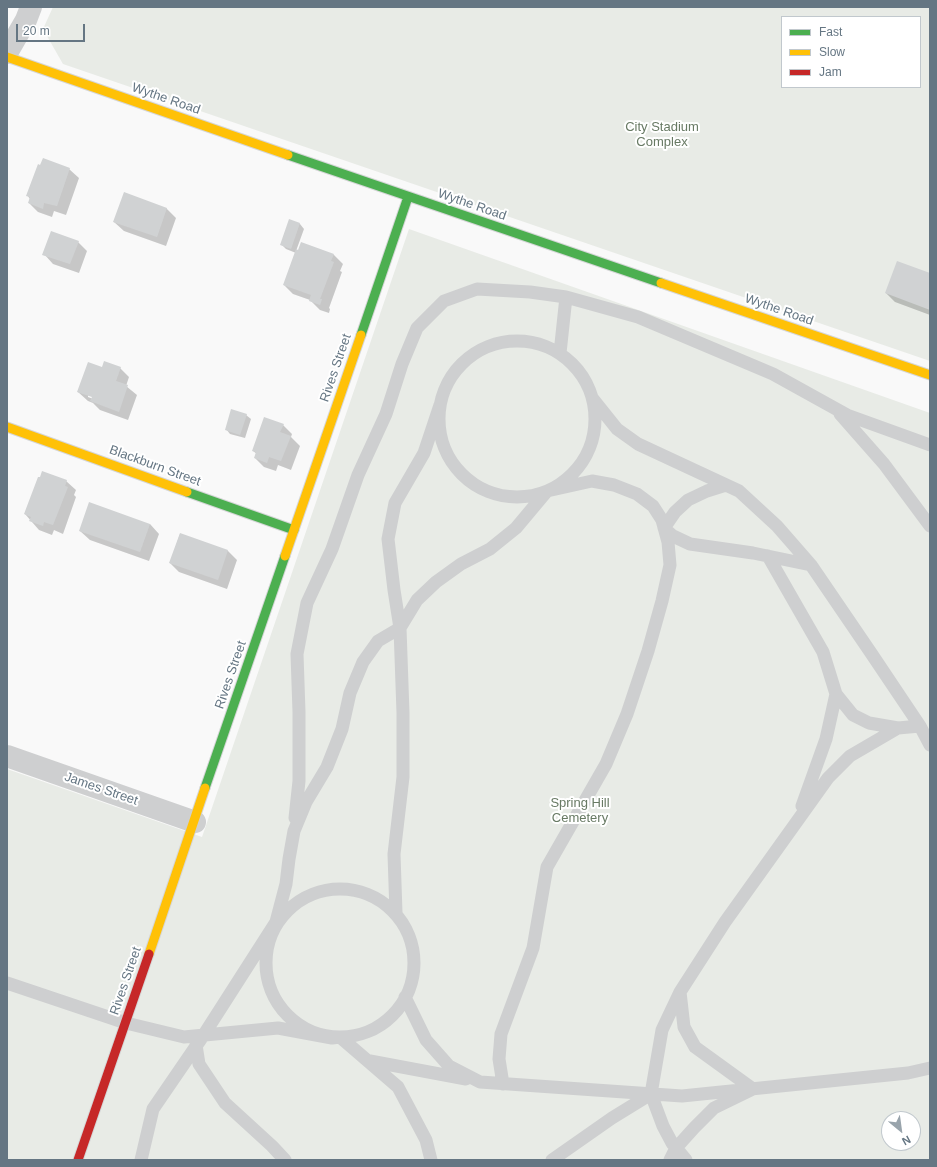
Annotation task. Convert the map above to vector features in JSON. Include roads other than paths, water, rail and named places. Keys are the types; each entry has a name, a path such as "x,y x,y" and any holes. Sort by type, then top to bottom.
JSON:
{"street":[{"path":"7,53 26,20 31,7"},
{"name":"Wythe Road","path":"7,58 408,197 930,375"},
{"name":"Rives Street","path":"78,1160 126,1024 408,197"},
{"name":"Blackburn Street","path":"7,427 294,530"},
{"name":"James Street","path":"7,756 195,822"}],"lane":[{"path":"431,1160 426,1140 398,1087 340,1037 311,1032 287,1016 267,983 264,957 276,922 286,884 294,831 299,781 297,654 307,604 332,549 358,475 386,414 402,364 416,328 444,301 477,289 530,292 566,297 638,317 772,374 847,415 930,445"},
{"path":"560,353 566,297"},
{"path":"294,831 306,802 328,766 342,729 350,693 363,662 378,641 400,628 418,600 436,582 461,564 490,549 516,528 547,491 566,480 582,463 592,443 596,422 593,399 581,373 560,353 536,343 511,341 486,347 464,361 449,381 424,453 395,503 388,539 400,628 403,713 402,777 394,854 396,913"},
{"path":"593,399 617,429 638,444 738,491 777,526 811,565 920,726 930,745"},
{"path":"440,405 440,431 446,453 460,473 478,488 501,496 524,497 592,481 614,485 636,494 653,506 662,520 668,542 670,565 662,601 648,651 627,714 606,764 547,867 533,948 501,1034 499,1059 503,1084"},
{"path":"836,409 884,464 930,526"},
{"path":"664,528 675,512 688,500 707,491 726,485"},
{"path":"664,528 673,536 690,544 768,556 811,565"},
{"path":"768,556 823,652 836,694 853,715 869,723 898,728 920,726"},
{"path":"794,825 826,739 836,694"},
{"path":"686,1160 676,1148 663,1126 651,1094 662,1030 680,992 725,922 828,778 850,756 898,728"},
{"path":"7,983 126,1024 184,1038 199,1040 278,1028 332,1038 340,1037 365,1032 391,1016 405,997 412,981 414,957 407,931 396,913 374,896 342,887 318,891 276,922 199,1040 153,1109 141,1160"},
{"path":"680,992 684,1027 695,1047 753,1089"},
{"path":"405,997 426,1040 450,1066 480,1082"},
{"path":"199,1040 198,1064 225,1103 285,1160"},
{"path":"369,1061 480,1082 682,1096 908,1073 930,1068"},
{"path":"670,1160 676,1148 714,1108 753,1089"},
{"path":"552,1160 612,1118 651,1094"}],"park label":[{"name":"City Stadium Complex","path":"662,134"},
{"name":"Spring Hill Cemetery","path":"580,810"}]}
